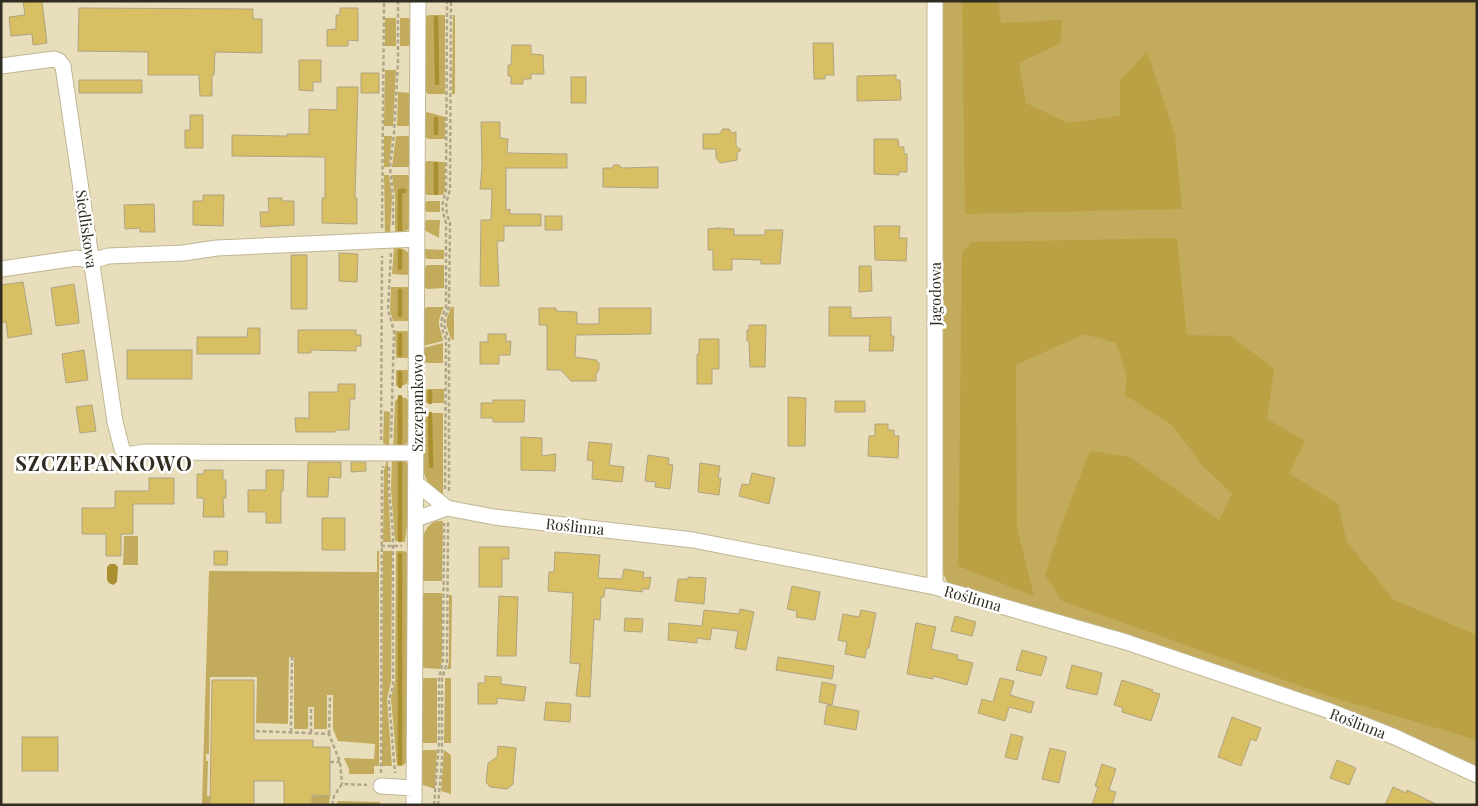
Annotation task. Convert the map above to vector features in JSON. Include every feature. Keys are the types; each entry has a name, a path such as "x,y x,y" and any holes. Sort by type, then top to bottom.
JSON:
{"street":[{"name":"Szczepankowo","path":"414,805 418,1"},
{"name":"Jagodowa","path":"935,1 935,587"},
{"name":"Siedliskowa","path":"1,66 54,59 63,66 115,422 124,458 144,452 416,453"},
{"path":"1,268 77,258 92,260 108,256 183,253 217,248 417,239"},
{"name":"Roślinna","path":"416,483 446,508 494,517 693,540 935,587 1126,642 1327,710 1396,737 1477,775"},
{"path":"416,519 446,508"},
{"path":"388,786 414,788"}],"path":[{"path":"384,1 382,169 387,240 388,309 394,332 394,386 387,453 394,534 393,686 389,700 388,786"},
{"path":"387,453 381,450 387,240 393,197 390,175 398,62 398,1"},
{"path":"438,805 442,761 442,679 447,662 446,339 441,329 441,318 446,308 446,224 442,212 442,202 446,192 447,1"},
{"path":"434,805 439,743 439,679 443,661 444,519 449,500 449,338 444,329 444,320 449,307 450,223 446,212 446,202 450,190 451,1"},
{"path":"387,453 382,472 388,786"},
{"path":"291,732 292,657"},
{"path":"330,696 330,734 340,762 342,784 334,796 332,805"},
{"path":"311,709 311,733"},
{"path":"256,731 330,734"},
{"path":"330,762 340,762"},
{"path":"342,784 388,786"}],"shaded area":[{"path":"942,1 1477,1 1477,768 1355,713 1258,678 1087,622 949,585 940,568"},
{"path":"962,1 998,1 1001,23 1062,20 1061,43 1019,63 1026,103 1068,123 1120,116 1120,80 1147,52 1175,135 1182,209 965,214"},
{"path":"428,15 445,15 445,94 428,94 425,90 425,18"},
{"path":"453,15 455,15 455,94 452,94"},
{"path":"385,18 396,18 396,46 385,46"},
{"path":"400,18 409,18 411,20 411,44 409,46 400,46"},
{"path":"385,70 396,70 393,126 384,126"},
{"path":"398,92 411,93 410,124 408,126 397,126"},
{"path":"427,112 445,117 445,139 428,139 424,136 425,114"},
{"path":"384,136 392,136 389,167 384,167"},
{"path":"396,136 408,136 410,138 410,165 408,167 392,167"},
{"path":"427,161 445,162 445,191 443,195 427,195 424,193 424,164"},
{"path":"384,175 389,175 392,197 390,234 385,234"},
{"path":"392,175 408,175 410,177 410,225 406,231 400,234 395,234 395,197"},
{"path":"427,201 440,201 440,212 427,212 424,209 424,204"},
{"path":"427,220 440,220 439,238 424,230 424,222"},
{"path":"1177,238 1187,335 1230,336 1274,368 1267,419 1305,441 1289,473 1338,504 1347,542 1394,600 1477,635 1477,740 1332,697 1062,601 1045,575 1061,525 1090,451 1130,457 1219,520 1232,494 1204,467 1173,426 1125,395 1127,377 1116,343 1084,334 1016,365 1017,527 1034,596 958,566 962,252 972,242"},
{"path":"394,247 400,248 409,254 410,272 407,275 392,274"},
{"path":"424,249 444,250 444,259 427,259 424,256"},
{"path":"427,265 444,265 444,288 427,289 424,286 424,268"},
{"path":"391,287 407,287 410,290 410,319 407,321 393,321 390,310"},
{"path":"427,307 444,307 439,322 443,341 423,346 424,310"},
{"path":"451,307 454,307 454,340 451,339 447,324"},
{"path":"395,331 407,331 410,334 410,355 407,358 396,358"},
{"path":"443,343 443,363 427,363 423,360 423,348"},
{"path":"396,370 407,370 410,373 407,384 396,386"},
{"path":"426,389 444,389 444,403 426,403 423,400 423,392"},
{"path":"400,397 406,398 410,403 409,440 404,447 393,450 395,401"},
{"path":"384,411 390,412 389,450 386,450 386,445 383,443"},
{"path":"427,413 443,413 443,498 430,485 423,469 423,415"},
{"path":"388,456 391,542 383,542 384,470"},
{"path":"392,456 403,458 409,466 409,525 407,525 405,542 395,541 391,489"},
{"path":"437,521 443,521 442,581 424,581 422,579 421,564 423,538 430,525"},
{"path":"124,536 138,536 138,565 123,565"},
{"path":"377,551 379,551 379,766 374,766 374,774 349,774 344,758 374,759 375,744 338,741 333,729 333,695 327,695 327,729 314,729 314,707 308,707 308,729 294,729 294,658 289,657 288,724 256,723 257,677 210,677 209,754 206,754 206,761 208,761 207,796 212,797 212,805 202,805 209,571 377,572"},
{"path":"383,551 392,551 391,682 387,699 392,766 382,766"},
{"path":"396,551 404,551 409,554 408,761 402,766 397,766 391,699 395,682"},
{"path":"110,564 115,564 118,567 117,582 113,585 107,580 107,567"},
{"path":"424,593 442,593 442,660 440,669 424,668 422,666 422,595"},
{"path":"449,595 452,595 451,669 447,669 449,662"},
{"path":"424,678 437,678 437,743 424,743 421,741 422,680"},
{"path":"445,678 451,678 451,743 444,743"},
{"path":"424,750 437,750 435,789 423,785 421,782 421,752"},
{"path":"444,750 451,755 451,794 441,791"},
{"path":"312,796 330,796 329,805 312,805"},
{"path":"338,801 380,802 380,805 336,805"}],"building":[{"path":"23,1 42,1 47,43 33,45 32,34 11,36 9,17 25,15"},
{"path":"79,8 253,9 253,19 262,19 262,53 215,52 212,96 200,96 199,75 148,75 148,52 78,51"},
{"path":"340,8 358,8 358,41 348,40 348,46 327,46 327,30 336,29 336,15 340,15"},
{"path":"813,43 833,43 834,75 825,75 825,79 814,79"},
{"path":"512,45 531,45 531,54 543,55 544,74 531,74 531,79 523,79 523,84 511,84 511,76 508,76 508,65 511,65"},
{"path":"299,60 321,60 321,82 313,82 313,91 299,90"},
{"path":"361,73 379,73 379,93 361,93"},
{"path":"896,75 896,80 900,80 901,100 857,101 857,76"},
{"path":"571,77 586,77 586,103 571,103"},
{"path":"79,80 142,80 142,93 79,93"},
{"path":"337,87 358,87 355,198 357,198 357,224 322,223 322,198 325,198 325,157 232,156 232,135 287,136 287,134 309,134 309,109 337,110"},
{"path":"190,115 203,115 203,148 185,148 185,130 190,130"},
{"path":"481,122 500,122 500,138 508,139 507,153 567,154 567,168 506,168 506,210 510,209 510,214 541,214 541,226 504,226 504,241 497,241 499,286 480,286 481,220 491,220 492,189 480,189 482,167"},
{"path":"723,129 729,129 732,133 736,132 736,146 741,150 737,153 737,160 720,163 716,158 716,149 703,149 703,134 719,134"},
{"path":"874,139 898,139 899,147 904,147 904,154 907,154 907,172 899,172 899,175 874,174"},
{"path":"614,165 619,165 622,168 658,167 658,188 603,187 603,168 612,168"},
{"path":"203,195 224,195 223,226 193,225 193,201 203,201"},
{"path":"268,198 282,198 282,201 294,201 294,225 261,227 260,212 269,212"},
{"path":"154,204 155,232 140,232 140,228 125,229 124,205"},
{"path":"545,216 562,216 562,230 545,230"},
{"path":"874,226 900,226 899,238 907,238 906,261 875,260"},
{"path":"708,229 734,229 734,235 765,235 765,230 783,230 780,264 761,264 761,260 732,259 732,270 713,270 713,250 708,250"},
{"path":"339,253 358,254 357,282 339,281"},
{"path":"291,255 307,255 307,309 291,309"},
{"path":"859,266 871,266 872,291 859,292"},
{"path":"23,282 32,334 8,338 6,322 1,322 1,285"},
{"path":"74,284 79,323 56,326 51,288"},
{"path":"829,307 851,307 851,318 891,317 891,336 894,336 893,351 869,351 870,336 829,336"},
{"path":"539,308 556,308 556,311 577,312 577,324 599,324 599,308 651,308 651,334 576,335 575,357 596,360 599,363 599,370 596,374 596,381 571,381 561,370 547,370 547,325 539,325"},
{"path":"749,325 766,325 765,367 750,367 749,341 747,341"},
{"path":"248,328 260,328 260,354 197,354 197,337 247,337"},
{"path":"298,330 356,330 356,335 361,335 361,346 356,346 356,351 311,350 311,353 298,353"},
{"path":"488,334 506,334 506,342 511,341 510,355 499,355 499,364 480,364 480,342 488,342"},
{"path":"699,339 719,339 719,369 712,369 712,384 697,384"},
{"path":"84,350 88,380 66,383 62,354"},
{"path":"127,350 192,350 192,379 127,379"},
{"path":"338,384 355,384 355,399 350,399 349,430 296,432 295,418 309,418 309,392 338,392"},
{"path":"788,397 806,398 805,446 788,446"},
{"path":"493,400 525,400 524,422 493,422 493,418 481,418 481,403 493,403"},
{"path":"835,401 865,401 865,412 835,412"},
{"path":"92,405 96,431 80,433 76,407"},
{"path":"875,424 888,424 888,430 894,430 894,436 899,436 898,458 868,456 869,436 875,436"},
{"path":"521,437 542,438 542,456 556,454 555,471 521,470"},
{"path":"589,442 612,444 609,465 624,467 622,482 592,479 593,461 587,460"},
{"path":"648,455 669,458 668,464 673,465 670,489 655,487 656,482 645,481"},
{"path":"308,462 341,462 341,478 329,477 328,497 307,497"},
{"path":"351,462 366,462 366,471 351,472"},
{"path":"700,463 720,466 718,478 721,478 719,495 698,492"},
{"path":"204,470 223,470 223,480 226,480 226,498 223,498 224,517 203,517 204,498 197,498 197,474 204,474"},
{"path":"266,470 284,470 283,491 281,491 281,523 266,523 266,512 248,512 248,490 266,490"},
{"path":"752,473 775,478 769,504 739,496 742,484 749,485"},
{"path":"149,478 174,478 174,504 133,504 133,534 121,534 121,556 106,556 106,534 82,534 82,508 115,508 115,491 149,491"},
{"path":"322,518 345,518 345,550 322,550"},
{"path":"479,547 509,547 509,559 502,559 502,587 479,587"},
{"path":"214,551 228,551 227,565 214,565"},
{"path":"555,552 600,555 598,578 622,579 624,569 644,572 643,578 651,577 649,589 642,589 642,592 605,588 604,597 601,597 600,620 594,619 590,697 576,696 580,664 570,663 573,593 548,591 549,572 554,572"},
{"path":"688,577 706,578 704,604 675,601 678,579 688,579"},
{"path":"792,586 820,592 815,620 796,617 797,611 787,609"},
{"path":"499,596 518,597 516,656 497,656"},
{"path":"740,609 754,612 746,650 735,648 738,631 712,628 710,640 697,638 697,643 668,640 669,623 702,626 704,610 739,614"},
{"path":"861,610 876,613 869,648 867,648 865,658 845,654 847,642 838,640 843,614 859,617"},
{"path":"955,616 976,622 972,636 951,631"},
{"path":"625,618 643,619 642,632 624,631"},
{"path":"916,623 936,627 931,649 958,655 957,659 973,663 967,685 933,676 933,679 907,674"},
{"path":"1022,650 1047,657 1041,676 1016,670"},
{"path":"778,657 834,666 832,679 776,670"},
{"path":"1072,665 1102,673 1097,695 1066,688"},
{"path":"485,676 501,677 501,684 526,687 524,701 497,698 497,704 478,704 478,683 485,683"},
{"path":"1000,678 1014,681 1010,695 1034,702 1031,713 1009,707 1005,721 978,713 982,699 993,702"},
{"path":"212,680 254,680 254,740 313,740 313,747 330,747 330,796 312,795 312,805 284,805 284,781 254,781 254,805 210,805"},
{"path":"1122,680 1160,694 1151,721 1122,712 1123,708 1114,705"},
{"path":"822,682 836,685 832,705 819,702"},
{"path":"546,702 571,704 570,722 544,720"},
{"path":"827,705 859,711 856,730 824,724"},
{"path":"1232,717 1261,728 1256,741 1251,739 1241,766 1218,757"},
{"path":"1011,734 1023,737 1017,760 1005,757"},
{"path":"22,737 58,737 58,771 22,771"},
{"path":"498,746 516,748 513,784 507,789 490,787 486,782 488,763 497,757"},
{"path":"1050,748 1066,752 1059,783 1042,779"},
{"path":"1337,760 1356,768 1349,785 1330,778"},
{"path":"1102,764 1116,769 1109,790 1116,792 1112,805 1092,805 1098,787 1095,786"},
{"path":"1393,787 1406,793 1407,790 1438,805 1385,805"}],"waterway":[{"path":"436,18 437,83"},
{"path":"436,119 436,133"},
{"path":"436,164 436,193"},
{"path":"400,231 400,191 404,191"},
{"path":"400,251 400,268"},
{"path":"400,291 400,315"},
{"path":"400,335 400,355"},
{"path":"400,373 400,386"},
{"path":"430,392 430,402"},
{"path":"400,397 400,447"},
{"path":"430,414 431,466"},
{"path":"400,463 400,540"},
{"path":"400,555 400,763"}],"district":[{"name":"SZCZEPANKOWO","path":"104,462"}]}
